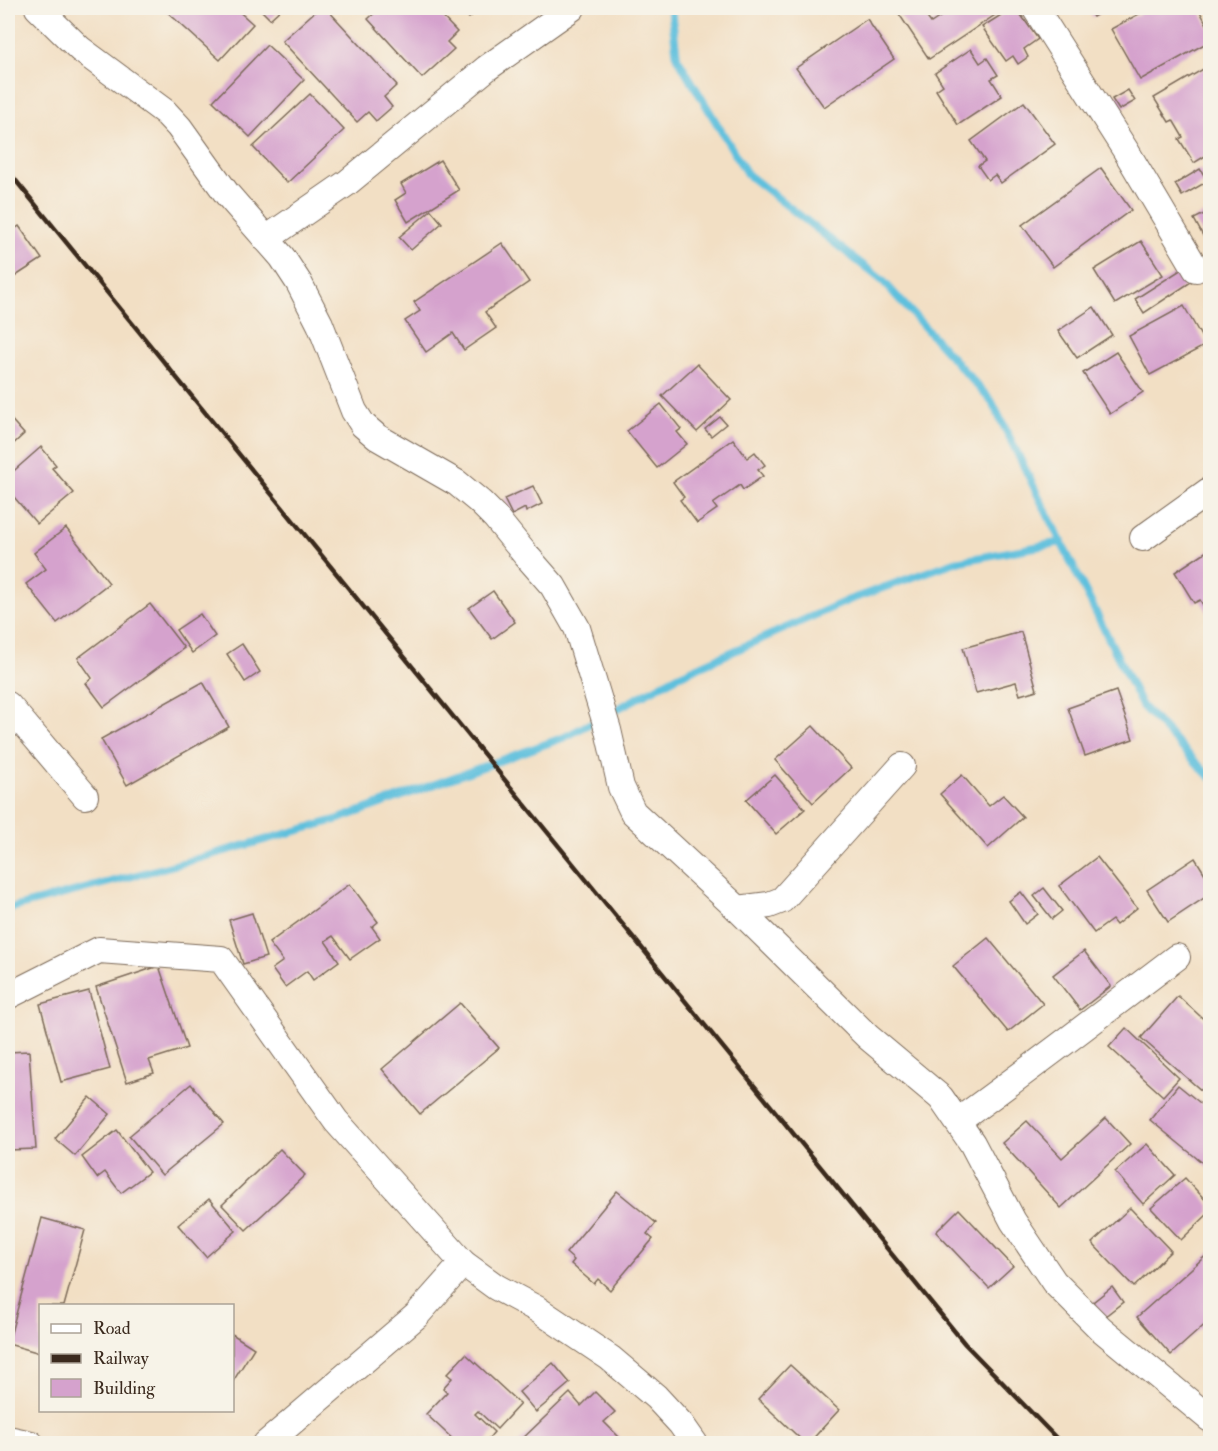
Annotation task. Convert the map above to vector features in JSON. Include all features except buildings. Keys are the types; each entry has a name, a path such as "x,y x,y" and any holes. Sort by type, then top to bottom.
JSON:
{"street":[{"path":"266,239 347,183 487,68 572,8"},
{"path":"1035,8 1131,160 1196,269"},
{"path":"48,11 80,49 165,112 179,127 227,194 282,257 299,283 320,324 354,411 363,425 377,437 457,483 480,502 553,586 577,628 608,730 621,787 633,812 738,909 868,1037 941,1098 958,1121 1013,1221 1054,1282 1100,1328 1210,1419"},
{"path":"1143,538 1210,490"},
{"path":"8,705 85,796"},
{"path":"738,909 769,905 782,900 902,766"},
{"path":"8,996 99,950 221,959 336,1121 463,1263 496,1287 537,1309 610,1358 656,1397 695,1443"},
{"path":"958,1121 1177,957"},
{"path":"266,1443 416,1316 463,1263"},
{"path":"8,1439 31,1443"}],"waterway":[{"path":"671,8 677,57 747,174 883,281 992,402 1142,706 1210,777"},
{"path":"8,909 339,819 565,737 678,676 849,600 955,562 1062,542"}],"railway":[{"path":"8,171 965,1344 1062,1444"}]}
